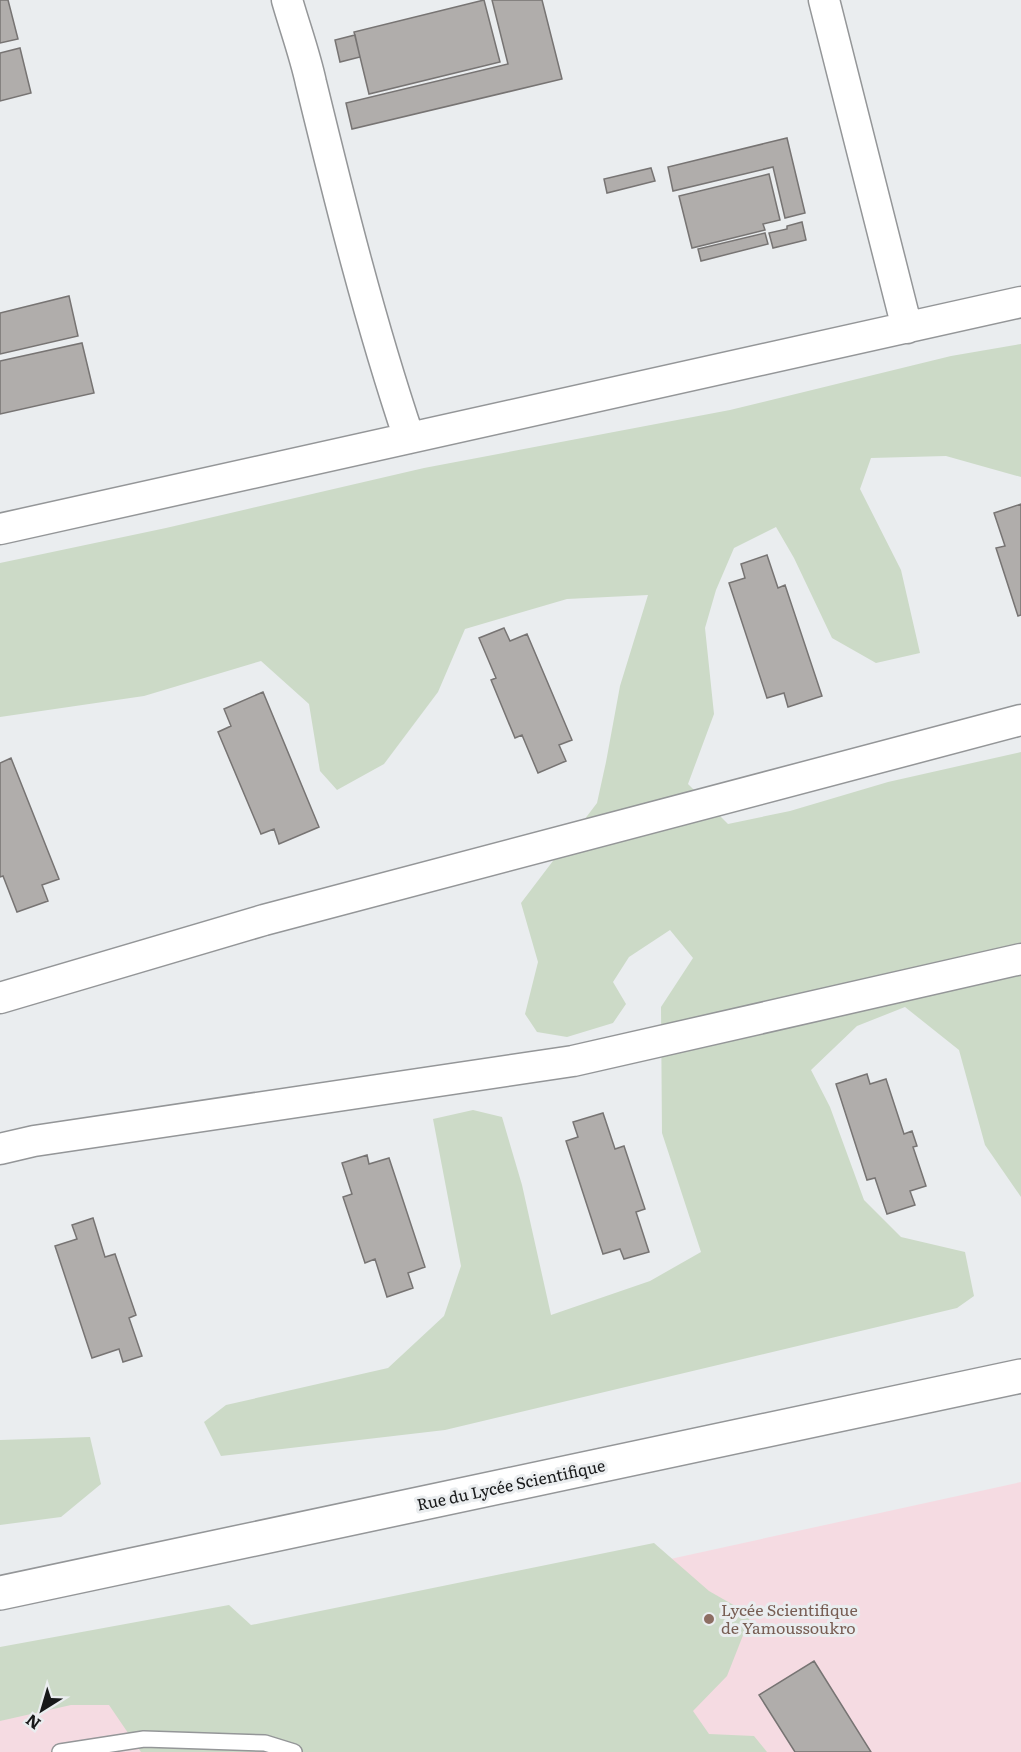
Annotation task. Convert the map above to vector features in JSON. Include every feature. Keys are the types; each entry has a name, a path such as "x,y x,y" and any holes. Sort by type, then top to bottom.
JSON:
{"street":[{"path":"287,0 311,81 328,157 386,369 409,438"},
{"path":"824,0 907,327"},
{"path":"0,529 1021,302"},
{"path":"0,998 264,920 1021,720"},
{"path":"0,1149 34,1141 573,1061 1021,959"},
{"name":"Rue du Lycée Scientifique","path":"0,1593 1021,1376"}],"lane":[{"path":"60,1752 144,1739 265,1743 294,1752"}],"shaded area":[{"name":"Lycée Scientifique de Yamoussoukro","path":"1021,1482 1021,1752 0,1752 0,1706"}],"green space":[{"path":"1021,344 1021,477 946,456 871,458 860,489 901,570 920,653 876,663 832,638 794,558 776,527 734,548 716,590 705,628 714,714 688,784 728,824 790,811 888,782 1021,752 1021,1197 985,1145 959,1050 905,1007 857,1026 811,1070 830,1107 864,1200 901,1237 965,1252 974,1296 957,1308 445,1430 221,1456 204,1422 226,1405 388,1368 444,1316 461,1266 433,1119 473,1110 502,1117 522,1185 551,1315 650,1281 701,1252 662,1133 661,1007 693,958 670,930 629,957 613,982 626,1004 613,1023 567,1037 537,1032 525,1014 538,962 521,903 597,803 620,686 648,595 567,599 465,629 438,692 384,764 337,790 320,771 309,704 261,661 144,696 0,717 0,563 166,528 424,468 730,410 951,356"},
{"path":"90,1437 101,1484 61,1517 0,1525 0,1440"},
{"path":"654,1543 709,1591 751,1615 727,1676 693,1711 709,1734 754,1736 767,1752 141,1752 109,1705 71,1705 0,1721 0,1647 229,1605 251,1625"}],"building":[{"path":"0,0 8,0 18,39 0,43"},
{"path":"484,0 500,62 369,94 354,32"},
{"path":"492,0 542,0 562,79 352,129 346,103 508,64"},
{"path":"355,35 360,57 340,62 335,40"},
{"path":"20,48 31,93 0,101 0,53"},
{"path":"787,138 805,213 785,218 773,167 673,191 668,167"},
{"path":"651,168 655,181 607,193 604,179"},
{"path":"769,174 780,220 763,224 765,230 692,248 679,196"},
{"path":"802,222 806,240 773,248 769,233 787,229 787,226"},
{"path":"765,233 768,244 701,261 698,249"},
{"path":"69,296 78,336 0,354 0,313"},
{"path":"82,343 94,393 0,414 0,361"},
{"path":"1021,504 1021,615 1018,616 996,548 1005,546 994,513"},
{"path":"767,555 778,588 785,585 822,696 788,707 784,693 767,698 729,583 745,578 741,564"},
{"path":"504,628 510,641 527,634 572,740 559,745 566,761 538,773 522,735 515,738 491,680 496,678 479,638"},
{"path":"263,692 319,827 279,844 274,829 261,834 218,732 231,726 224,709"},
{"path":"11,758 59,879 42,885 48,901 17,912 3,876 0,877 0,763"},
{"path":"867,1074 870,1084 886,1079 904,1134 912,1131 917,1146 913,1147 926,1186 910,1191 915,1205 887,1214 875,1178 867,1180 836,1084"},
{"path":"603,1113 615,1149 624,1146 645,1209 636,1212 649,1252 624,1259 620,1249 603,1254 566,1141 578,1137 573,1122"},
{"path":"367,1155 369,1164 389,1158 425,1267 408,1273 413,1288 387,1297 375,1259 365,1263 343,1197 352,1194 342,1163"},
{"path":"93,1218 105,1257 115,1254 136,1315 129,1318 142,1356 123,1362 119,1349 92,1358 55,1246 77,1239 72,1225"},
{"path":"814,1661 871,1752 795,1752 759,1695"}],"place":[{"name":"Lycée Scientifique de Yamoussoukro","path":"709,1619"}]}
